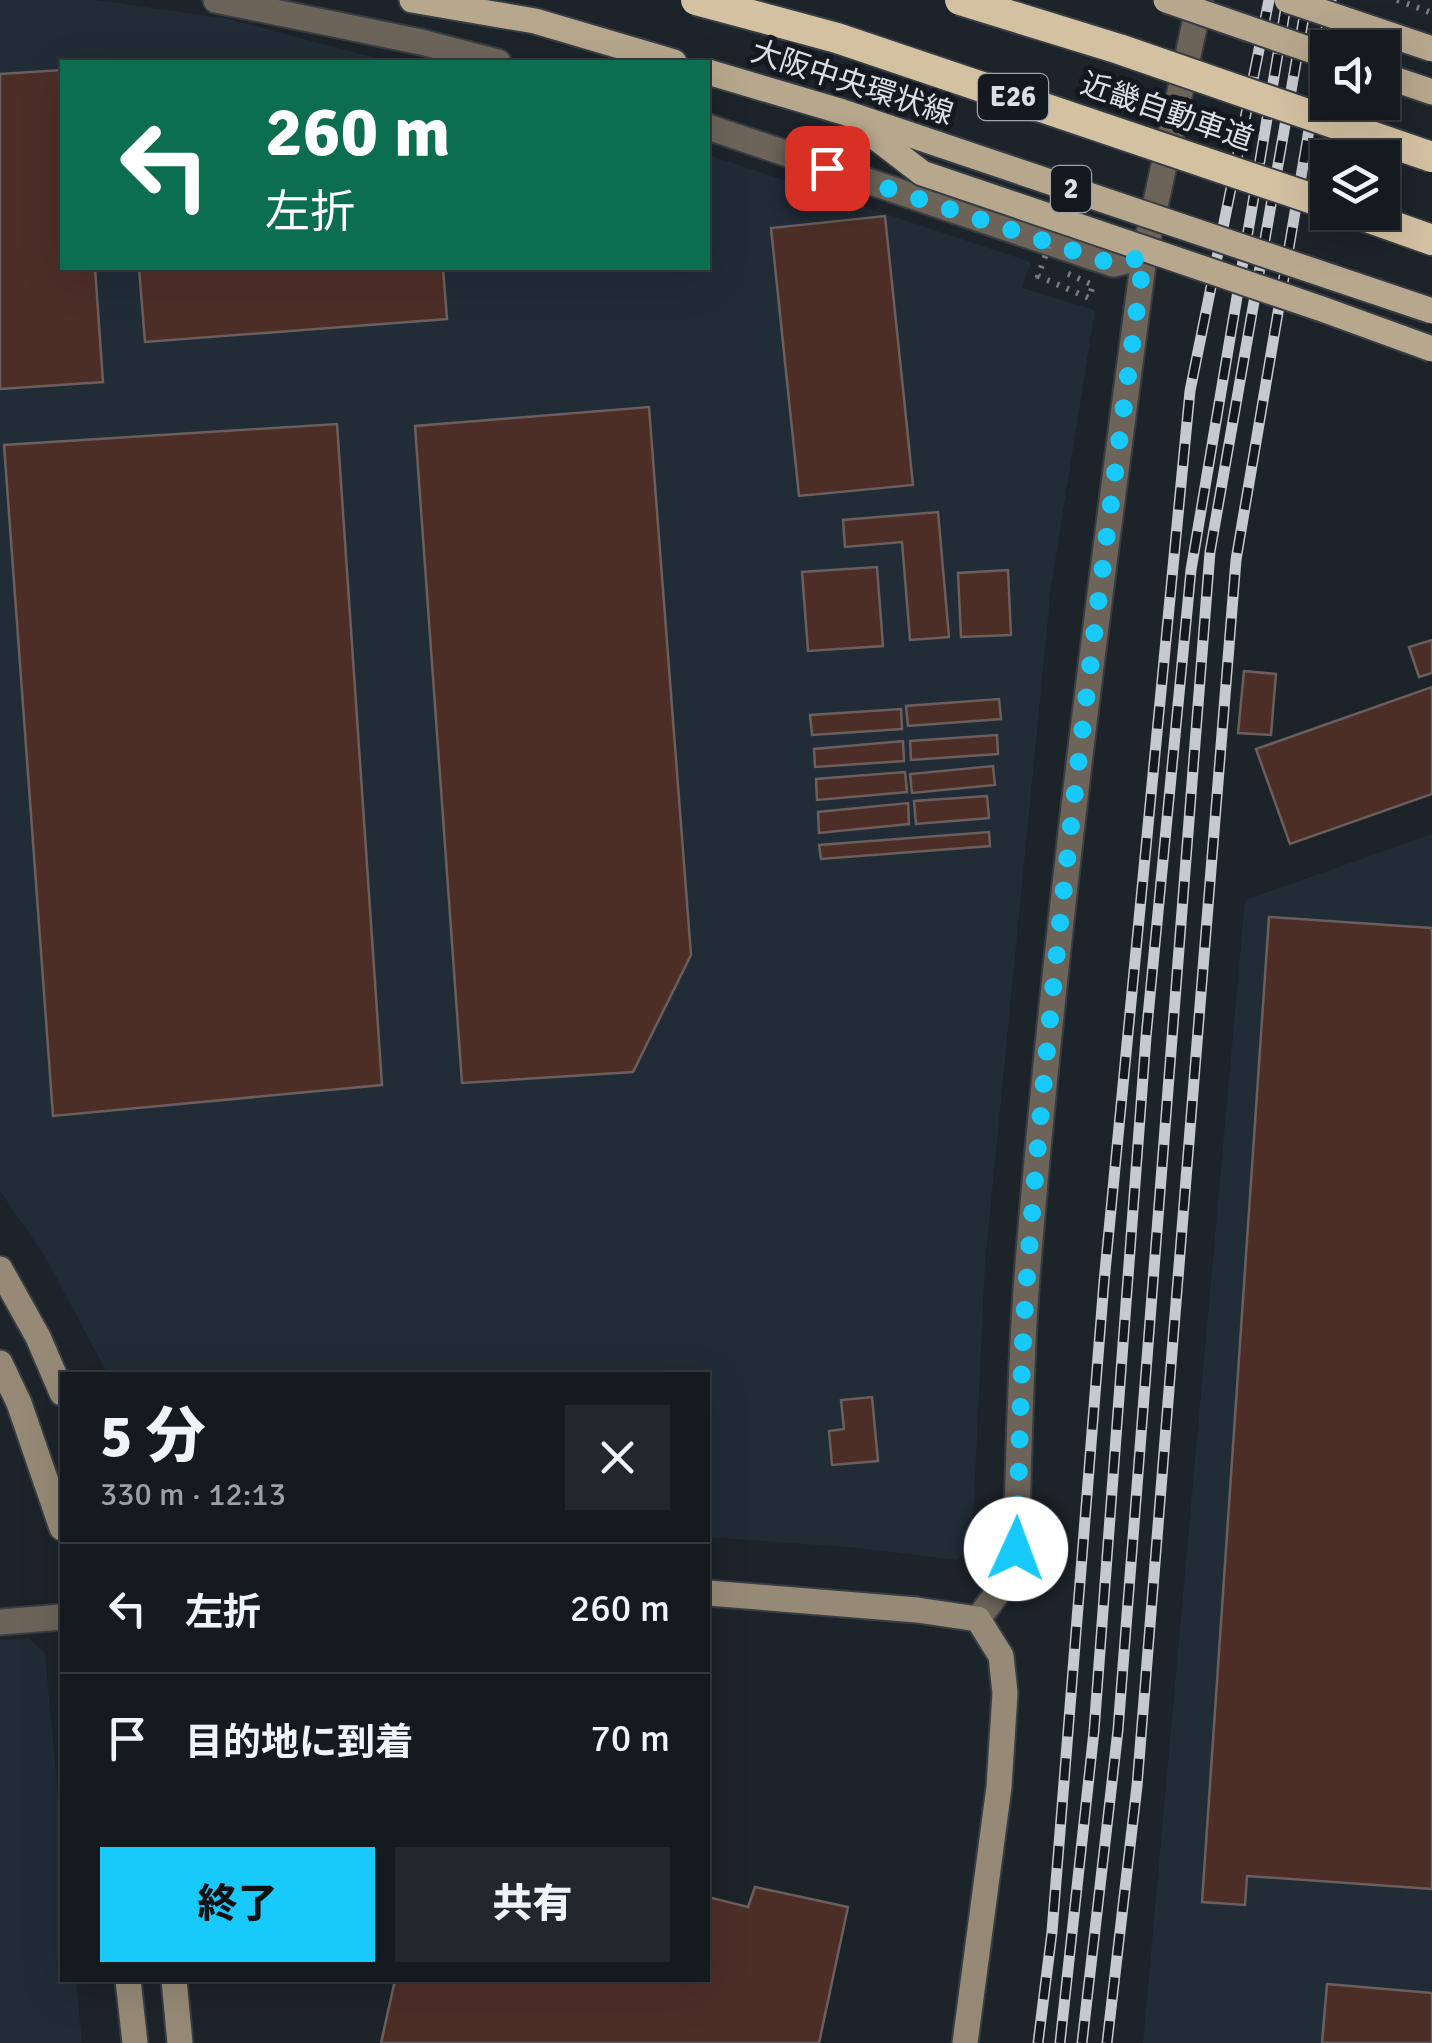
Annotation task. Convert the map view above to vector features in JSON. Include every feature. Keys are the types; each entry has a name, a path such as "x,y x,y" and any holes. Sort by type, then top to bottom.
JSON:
{"highway":[{"name":"近畿自動車道","path":"696,0 837,38 1310,198"},
{"name":"近畿自動車道","path":"960,0 1120,50 1432,158"},
{"path":"1400,229 1432,240"}],"main road":[{"path":"412,0 535,21 667,60"},
{"path":"1166,0 1310,50"},
{"path":"1287,0 1432,49"},
{"name":"大阪中央環状線","path":"710,73 842,112 1432,311"},
{"path":"1400,81 1432,92"},
{"name":"2","path":"842,112 922,172 1432,349"}],"street":[{"path":"216,0 490,60"},
{"path":"978,1619 1010,1576 1016,1549 1026,1280 1100,584 1144,257 1200,0"},
{"path":"710,128 1113,264 1144,257"},
{"path":"0,1269 38,1337 60,1388"},
{"path":"0,1363 25,1420 60,1522"},
{"path":"710,1593 918,1610 978,1619 1001,1656 1005,1693 999,1787 966,2043"},
{"path":"0,1622 60,1617"},
{"path":"128,1982 135,2043"},
{"path":"174,1982 180,2043"}],"path":[{"path":"1397,0 1432,12"},
{"path":"1050,243 1038,276 1089,298 1093,285 1064,272"}],"shaded area":[{"path":"0,0 96,0 229,19 383,60 60,60 60,270 710,270 710,156 1031,262 1022,288 1095,310 1051,587 985,1264 972,1543 958,1560 710,1537 710,1372 106,1372 46,1258 0,1191"},
{"path":"1432,834 1432,2043 1143,2043 1245,900"},
{"path":"29,1638 45,1653 60,1814 60,1982 76,1982 82,2043 0,2043 0,1640"}],"building":[{"path":"60,70 60,270 95,270 103,382 0,389 0,74"},
{"path":"885,216 913,485 799,496 771,228"},
{"path":"139,270 443,270 447,319 145,342"},
{"path":"649,407 691,955 633,1072 462,1083 415,426"},
{"path":"337,424 382,1085 53,1116 4,445"},
{"path":"938,512 949,637 910,640 902,542 845,547 843,520"},
{"path":"877,567 883,646 808,651 802,572"},
{"path":"1008,570 1011,635 961,637 958,573"},
{"path":"1432,640 1432,673 1419,677 1409,647"},
{"path":"1244,671 1276,674 1271,735 1238,733"},
{"path":"1432,687 1432,794 1290,844 1256,749"},
{"path":"999,699 1001,719 908,726 906,706"},
{"path":"901,709 902,729 812,735 810,715"},
{"path":"997,735 998,754 911,760 910,741"},
{"path":"903,741 904,761 815,767 814,749"},
{"path":"993,766 995,785 912,793 910,774"},
{"path":"905,772 907,792 817,800 816,779"},
{"path":"987,796 989,818 916,824 914,801"},
{"path":"908,803 909,824 819,833 818,812"},
{"path":"989,832 990,846 821,859 819,845"},
{"path":"1269,917 1432,928 1432,1889 1247,1876 1245,1905 1202,1902"},
{"path":"872,1397 878,1461 832,1465 829,1431 844,1429 841,1400"},
{"path":"755,1887 848,1907 819,2043 381,2043 395,1982 710,1982 710,1898 748,1907"},
{"path":"1327,1984 1432,1993 1432,2043 1322,2043"}],"railway":[{"path":"1038,2043 1052,1932 1104,1282 1190,391 1269,0"},
{"path":"1060,2043 1094,1731 1146,1037 1191,570 1287,0"},
{"path":"1082,2043 1118,1730 1210,552 1307,0"},
{"path":"1107,2043 1137,1786 1236,560 1331,0"}],"route":[{"path":"827,168 1113,264 1144,257 1100,584 1056,976 1026,1280 1016,1549"}]}
